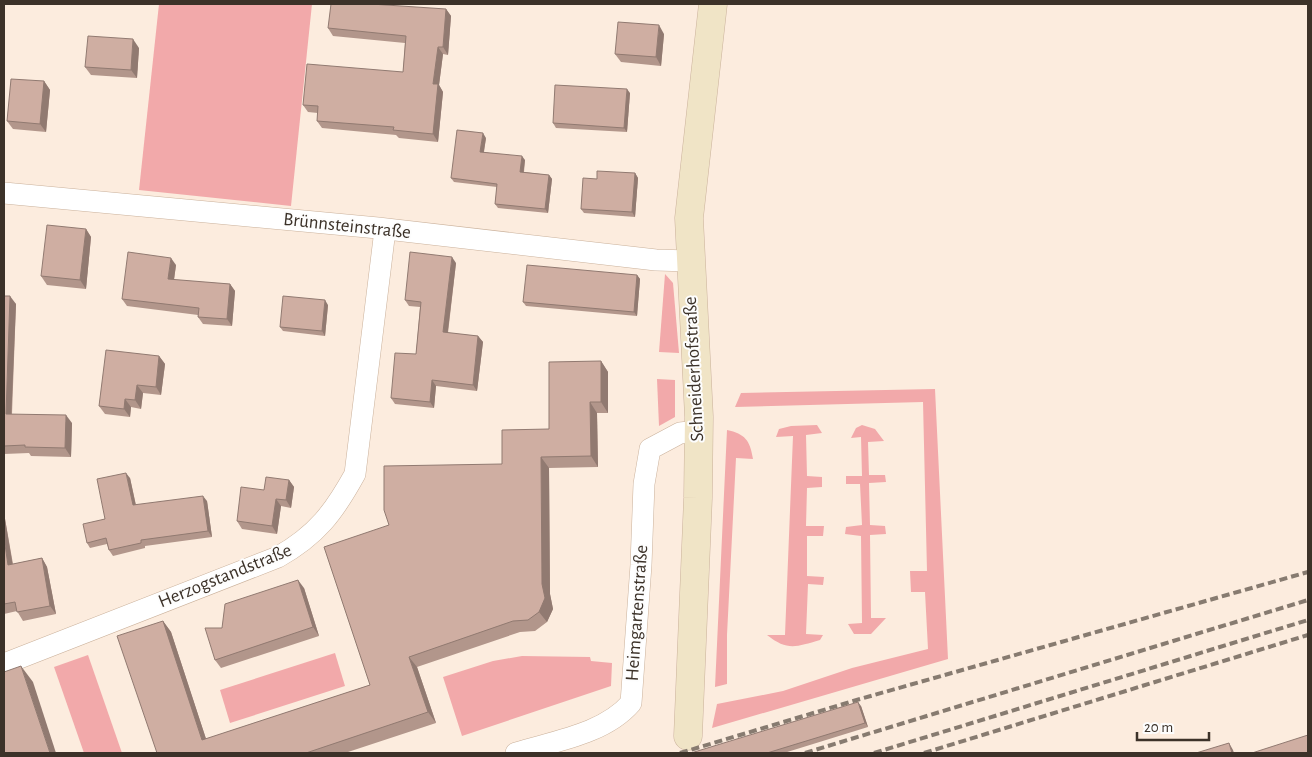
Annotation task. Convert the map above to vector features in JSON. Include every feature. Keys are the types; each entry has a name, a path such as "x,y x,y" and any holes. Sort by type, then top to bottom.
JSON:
{"street":[{"name":"Schneiderhofstraße","path":"688,736 698,498 698,431 689,261 689,218 713,4"},
{"name":"Brünnsteinstraße","path":"4,193 385,230 656,260 689,261"},
{"name":"Herzogstandstraße","path":"4,664 278,557 302,544 321,525 344,495 355,474 385,230"},
{"name":"Heimgartenstraße","path":"516,753 602,725 620,715 631,702 641,565 644,484 650,449 680,433 698,431"}],"shaded area":[{"path":"159,4 312,4 291,206 139,190"},
{"path":"665,274 673,283 679,353 659,352"},
{"path":"657,379 675,380 675,417 659,426"},
{"path":"935,389 948,659 712,728 717,704 783,691 852,668 928,649 925,592 911,592 910,571 927,571 923,402 735,407 741,393"},
{"path":"817,425 822,433 806,435 807,476 822,477 822,487 807,488 806,526 824,526 823,536 807,536 807,576 824,577 823,585 808,584 806,634 823,635 820,640 792,646 780,644 767,635 785,635 793,436 776,437 779,429 791,426"},
{"path":"862,425 875,429 884,441 868,442 869,475 885,475 886,482 869,483 870,525 885,526 886,534 870,535 871,618 886,618 871,634 854,634 848,624 862,623 861,536 845,534 846,527 862,525 860,484 846,484 846,476 862,476 861,437 851,438 856,428"},
{"path":"727,430 746,439 753,459 736,458 727,635 727,684 715,687"},
{"path":"335,653 345,686 230,723 220,690"},
{"path":"88,655 122,753 84,753 54,667"},
{"path":"522,656 590,657 591,661 612,663 611,686 462,736 443,677 493,661"}],"building":[{"path":"331,4 371,4 446,9 443,47 438,47 433,84 438,84 433,134 393,130 394,127 317,121 318,106 303,105 307,64 403,72 406,36 328,28"},
{"path":"618,22 659,25 656,57 615,54"},
{"path":"88,36 133,39 131,70 85,67"},
{"path":"11,79 44,81 40,124 7,121"},
{"path":"555,85 627,89 624,128 553,123"},
{"path":"457,130 483,133 480,152 522,156 520,172 549,175 545,209 495,204 497,184 451,178"},
{"path":"597,171 635,173 632,212 581,209 583,178 597,179"},
{"path":"47,225 86,229 80,280 41,276"},
{"path":"128,252 171,258 168,279 230,284 227,319 198,317 199,308 122,299"},
{"path":"410,252 452,257 443,332 478,336 473,385 432,380 430,402 391,398 395,353 416,354 421,302 405,300"},
{"path":"527,265 637,275 634,312 523,302"},
{"path":"4,296 10,296 6,414 66,415 65,448 25,447 25,445 4,446"},
{"path":"283,296 325,300 322,331 280,327"},
{"path":"106,350 159,356 156,387 137,385 135,400 125,399 124,409 99,406"},
{"path":"601,361 601,402 590,402 591,456 541,457 542,584 545,598 539,612 528,620 513,621 409,657 428,712 306,753 157,753 117,636 163,621 202,740 370,685 324,547 389,525 384,510 384,466 502,464 502,430 549,429 549,362"},
{"path":"126,473 133,505 203,496 208,531 141,540 141,543 109,550 106,538 87,543 83,524 105,519 97,479"},
{"path":"266,477 289,480 286,500 276,499 272,526 237,521 241,487 264,490"},
{"path":"4,538 8,565 42,558 50,606 17,612 15,602 4,604"},
{"path":"298,580 313,627 215,660 205,628 222,628 225,604"},
{"path":"21,666 50,753 4,753 4,672"},
{"path":"858,702 865,723 767,753 691,753"},
{"path":"1308,735 1308,753 1252,753"},
{"path":"1229,743 1232,753 1196,753"}],"railway":[{"path":"680,753 860,699 1308,572"},
{"path":"805,753 1308,600"},
{"path":"874,753 1308,620"},
{"path":"924,753 1308,635"}]}
